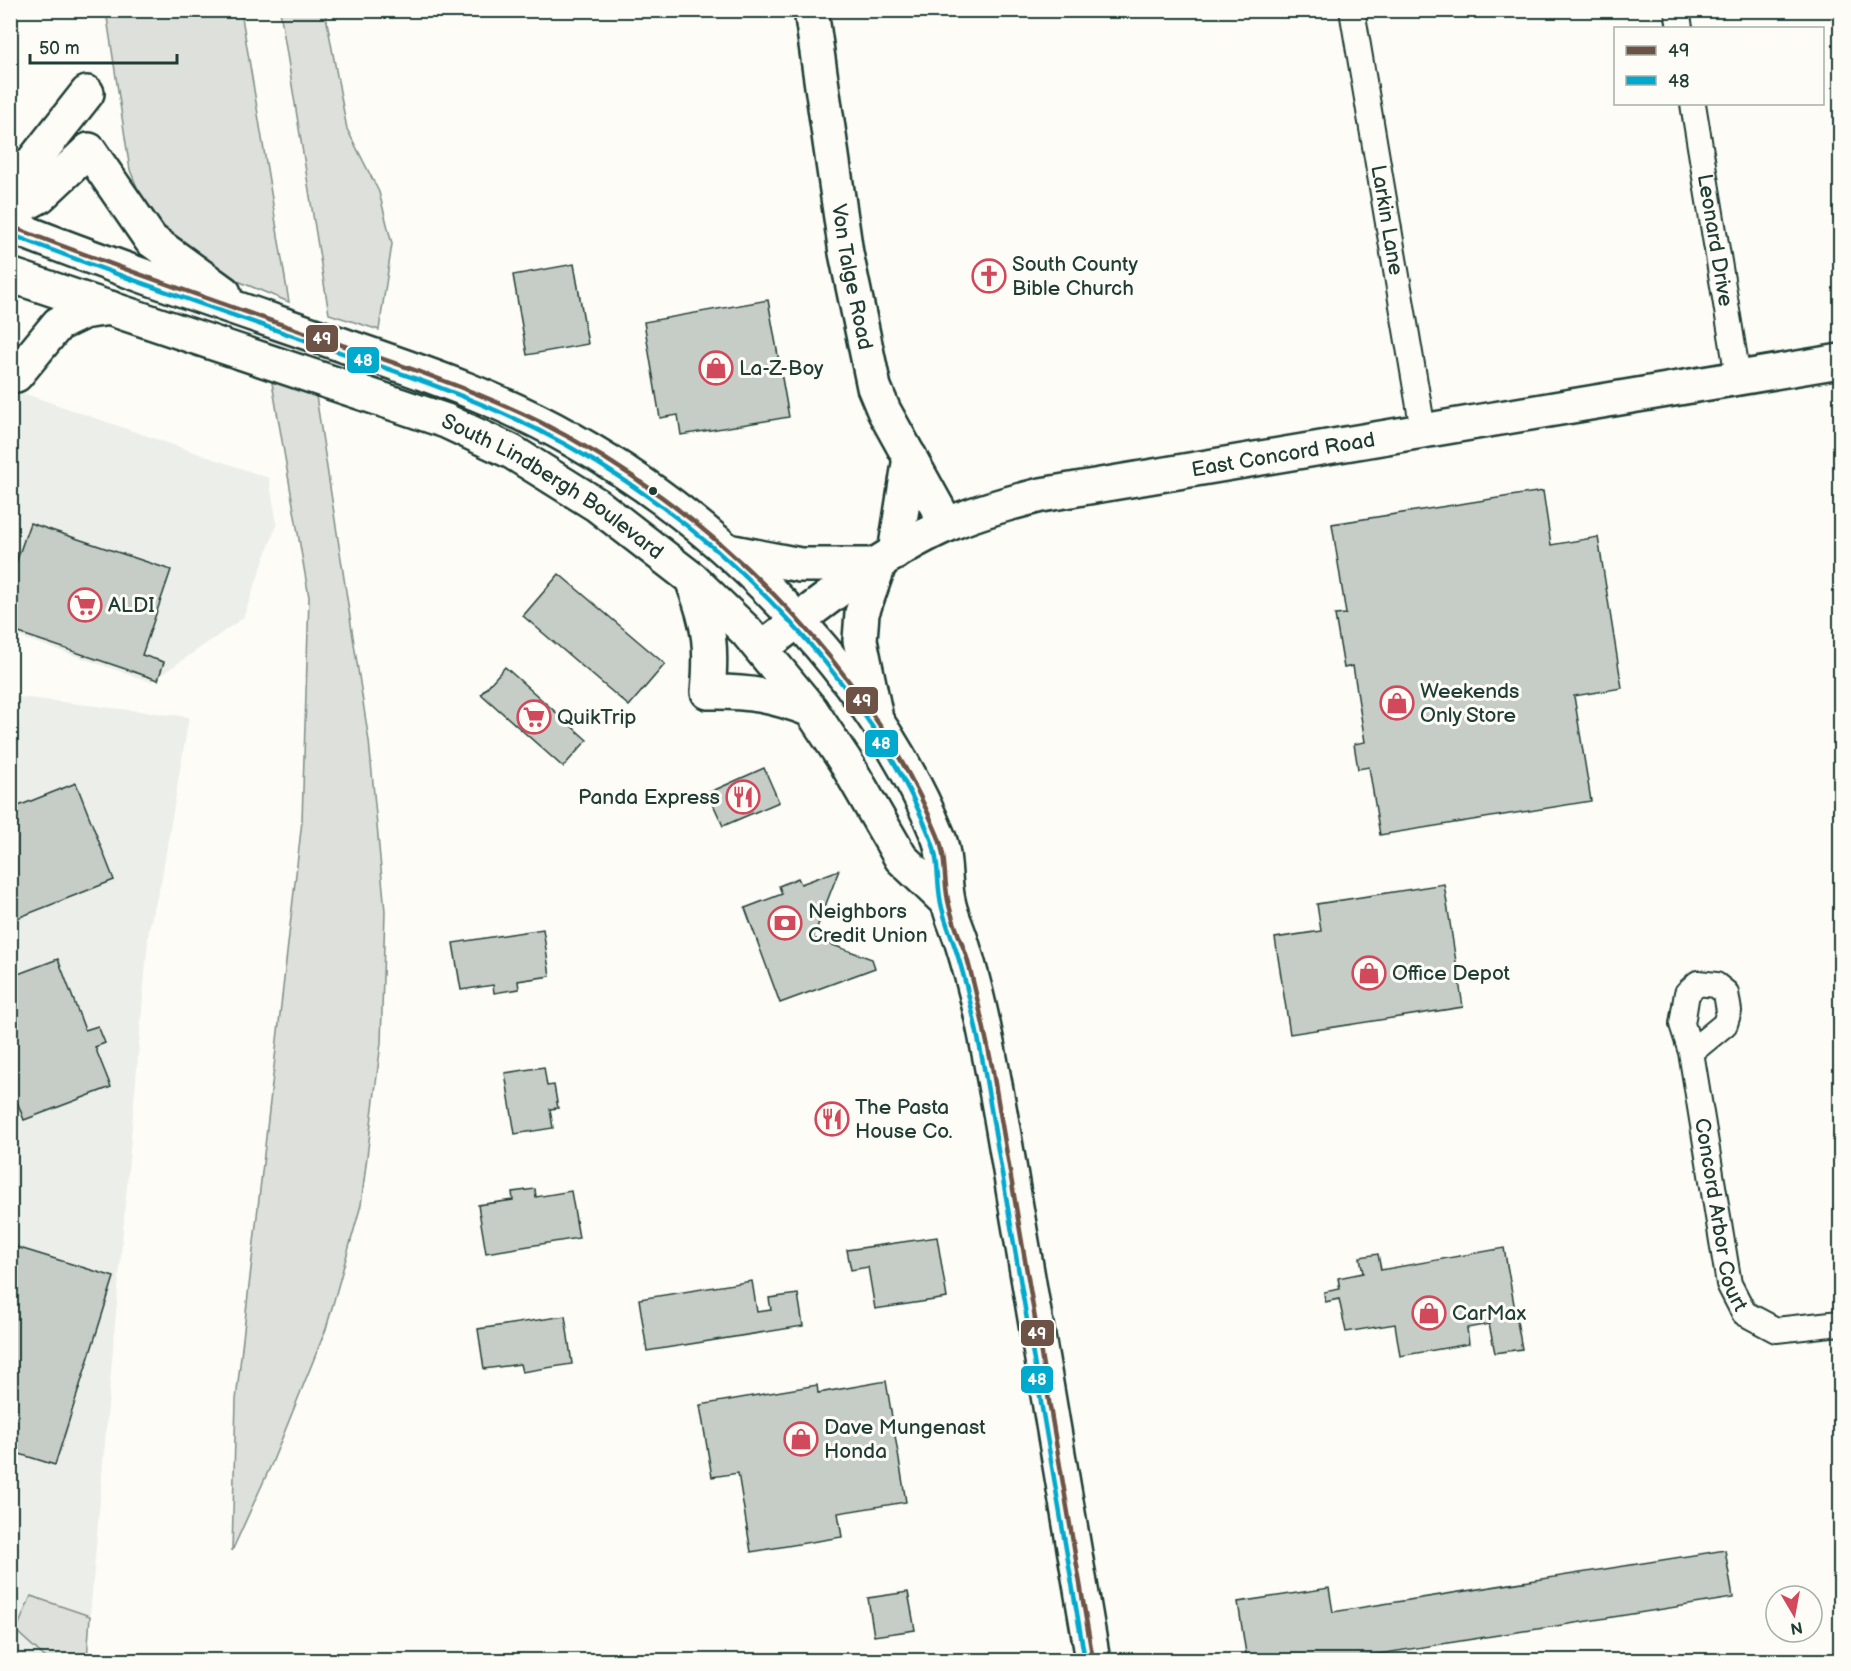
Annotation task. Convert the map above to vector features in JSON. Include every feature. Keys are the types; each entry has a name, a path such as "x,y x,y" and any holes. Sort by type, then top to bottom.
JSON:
{"main road":[{"name":"Von Talge Road","path":"811,10 846,253 868,363 884,411 947,525"},
{"path":"10,177 31,164 87,93"},
{"path":"10,212 40,196 89,150 152,240 252,313"},
{"name":"South Lindbergh Boulevard","path":"10,226 391,362 506,406 569,438 628,474 684,514 728,551 825,652 878,726 914,786 941,842 948,903 963,945 980,1010 999,1104 1093,1660"},
{"name":"South Lindbergh Boulevard","path":"10,275 446,421 512,452 597,506 691,578 762,648 811,710 845,761 901,858 948,903"},
{"path":"16,375 58,324 83,312 110,308"},
{"name":"East Concord Road","path":"762,648 887,559 947,525 977,512 1041,495 1840,361"},
{"path":"878,726 860,639 862,613 887,559 910,457"},
{"path":"728,551 800,565 887,559"},
{"path":"691,578 707,618 711,652 708,692 743,691 776,697 811,710"}],"street":[{"name":"Larkin Lane","path":"1352,10 1423,430"},
{"path":"1677,10 1680,27"},
{"name":"Leonard Drive","path":"1693,105 1738,377"},
{"name":"Concord Arbor Court","path":"1691,1052 1729,1284 1744,1313 1776,1330 1840,1323"}],"shaded area":[{"path":"106,11 241,11 289,302 196,264 155,231 130,170"},
{"path":"280,11 325,11 347,129 379,192 392,244 379,330 329,314"},
{"path":"271,377 316,396 369,741 385,911 381,1043 361,1205 326,1329 272,1463 232,1551 236,1400 302,821 309,597"},
{"path":"11,389 269,478 277,524 243,618 151,682 11,634"},
{"path":"11,696 189,717 161,882 149,928 90,1616 32,1596 16,1631 48,1660 11,1660"},
{"path":"31,1596 90,1616 87,1660 48,1660 16,1631"}],"building":[{"path":"10,10 17,10 10,30"},
{"path":"574,264 588,344 527,355 513,275"},
{"name":"La-Z-Boy","path":"768,300 789,417 681,435 678,415 660,418 644,322"},
{"path":"1543,491 1551,545 1598,537 1622,688 1574,696 1591,801 1380,835 1369,767 1358,769 1354,744 1365,742 1353,666 1344,668 1335,615 1346,614 1332,524"},
{"name":"ALDI","path":"30,523 171,570 142,655 164,662 158,680 10,630 10,580"},
{"name":"QuikTrip","path":"559,574 665,664 629,706 523,616"},
{"name":"QuikTrip","path":"505,667 587,740 563,767 481,694"},
{"name":"Panda Express","path":"764,768 779,802 723,826 708,793"},
{"path":"76,783 114,880 10,921 10,793 16,807"},
{"name":"Neighbors Credit Union","path":"839,870 813,938 872,959 875,968 780,1003 745,908 782,894 779,886 798,878 801,884"},
{"name":"Office Depot","path":"1444,884 1463,1007 1290,1034 1275,938 1321,931 1317,904"},
{"path":"543,929 550,976 518,981 519,989 494,993 493,985 461,990 453,943"},
{"path":"58,959 85,1030 98,1026 105,1043 95,1047 111,1087 24,1120 10,1083 10,977"},
{"path":"544,1067 547,1086 554,1085 558,1108 550,1109 553,1128 515,1134 505,1073"},
{"path":"535,1189 536,1197 571,1191 579,1238 486,1253 478,1205 513,1200 512,1192"},
{"path":"937,1237 947,1298 875,1309 868,1267 851,1270 847,1250"},
{"path":"10,1245 114,1277 55,1465 10,1451"},
{"name":"CarMax","path":"1504,1248 1522,1349 1495,1353 1489,1324 1467,1328 1469,1344 1400,1356 1395,1324 1346,1332 1339,1299 1325,1302 1324,1292 1340,1289 1338,1278 1363,1273 1360,1257 1378,1254 1381,1270"},
{"path":"752,1281 757,1312 771,1310 769,1298 798,1294 803,1326 647,1351 639,1299"},
{"path":"565,1316 572,1364 522,1372 520,1364 484,1369 478,1329"},
{"name":"Dave Mungenast Honda","path":"886,1381 906,1502 838,1513 842,1537 751,1552 738,1473 712,1477 700,1405 817,1385 818,1393"},
{"path":"1725,1550 1733,1598 1366,1656 1367,1660 1247,1660 1238,1602 1329,1588 1333,1612"},
{"path":"908,1592 915,1630 874,1636 868,1598"}],"transit line":[{"name":"49","path":"10,226 85,255 428,375 540,422 602,457 662,497 720,544 775,595 825,651 869,710 907,772 941,844 949,905 971,972 992,1066 1093,1660"},
{"name":"48","path":"10,234 160,290 424,382 536,429 598,463 658,503 715,549 770,600 819,655 863,714 901,775 934,847 942,908 967,987 984,1068 1085,1660"}],"place":[{"name":"South County Bible Church","path":"989,276"},
{"name":"La-Z-Boy","path":"716,368"},
{"name":"ALDI","path":"85,605"},
{"name":"Weekends Only Store","path":"1397,703"},
{"name":"QuikTrip","path":"534,717"},
{"name":"Panda Express","path":"743,797"},
{"name":"Neighbors Credit Union","path":"785,923"},
{"name":"Office Depot","path":"1369,973"},
{"name":"The Pasta House Co.","path":"832,1119"},
{"name":"CarMax","path":"1429,1313"},
{"name":"Dave Mungenast Honda","path":"801,1439"}]}
